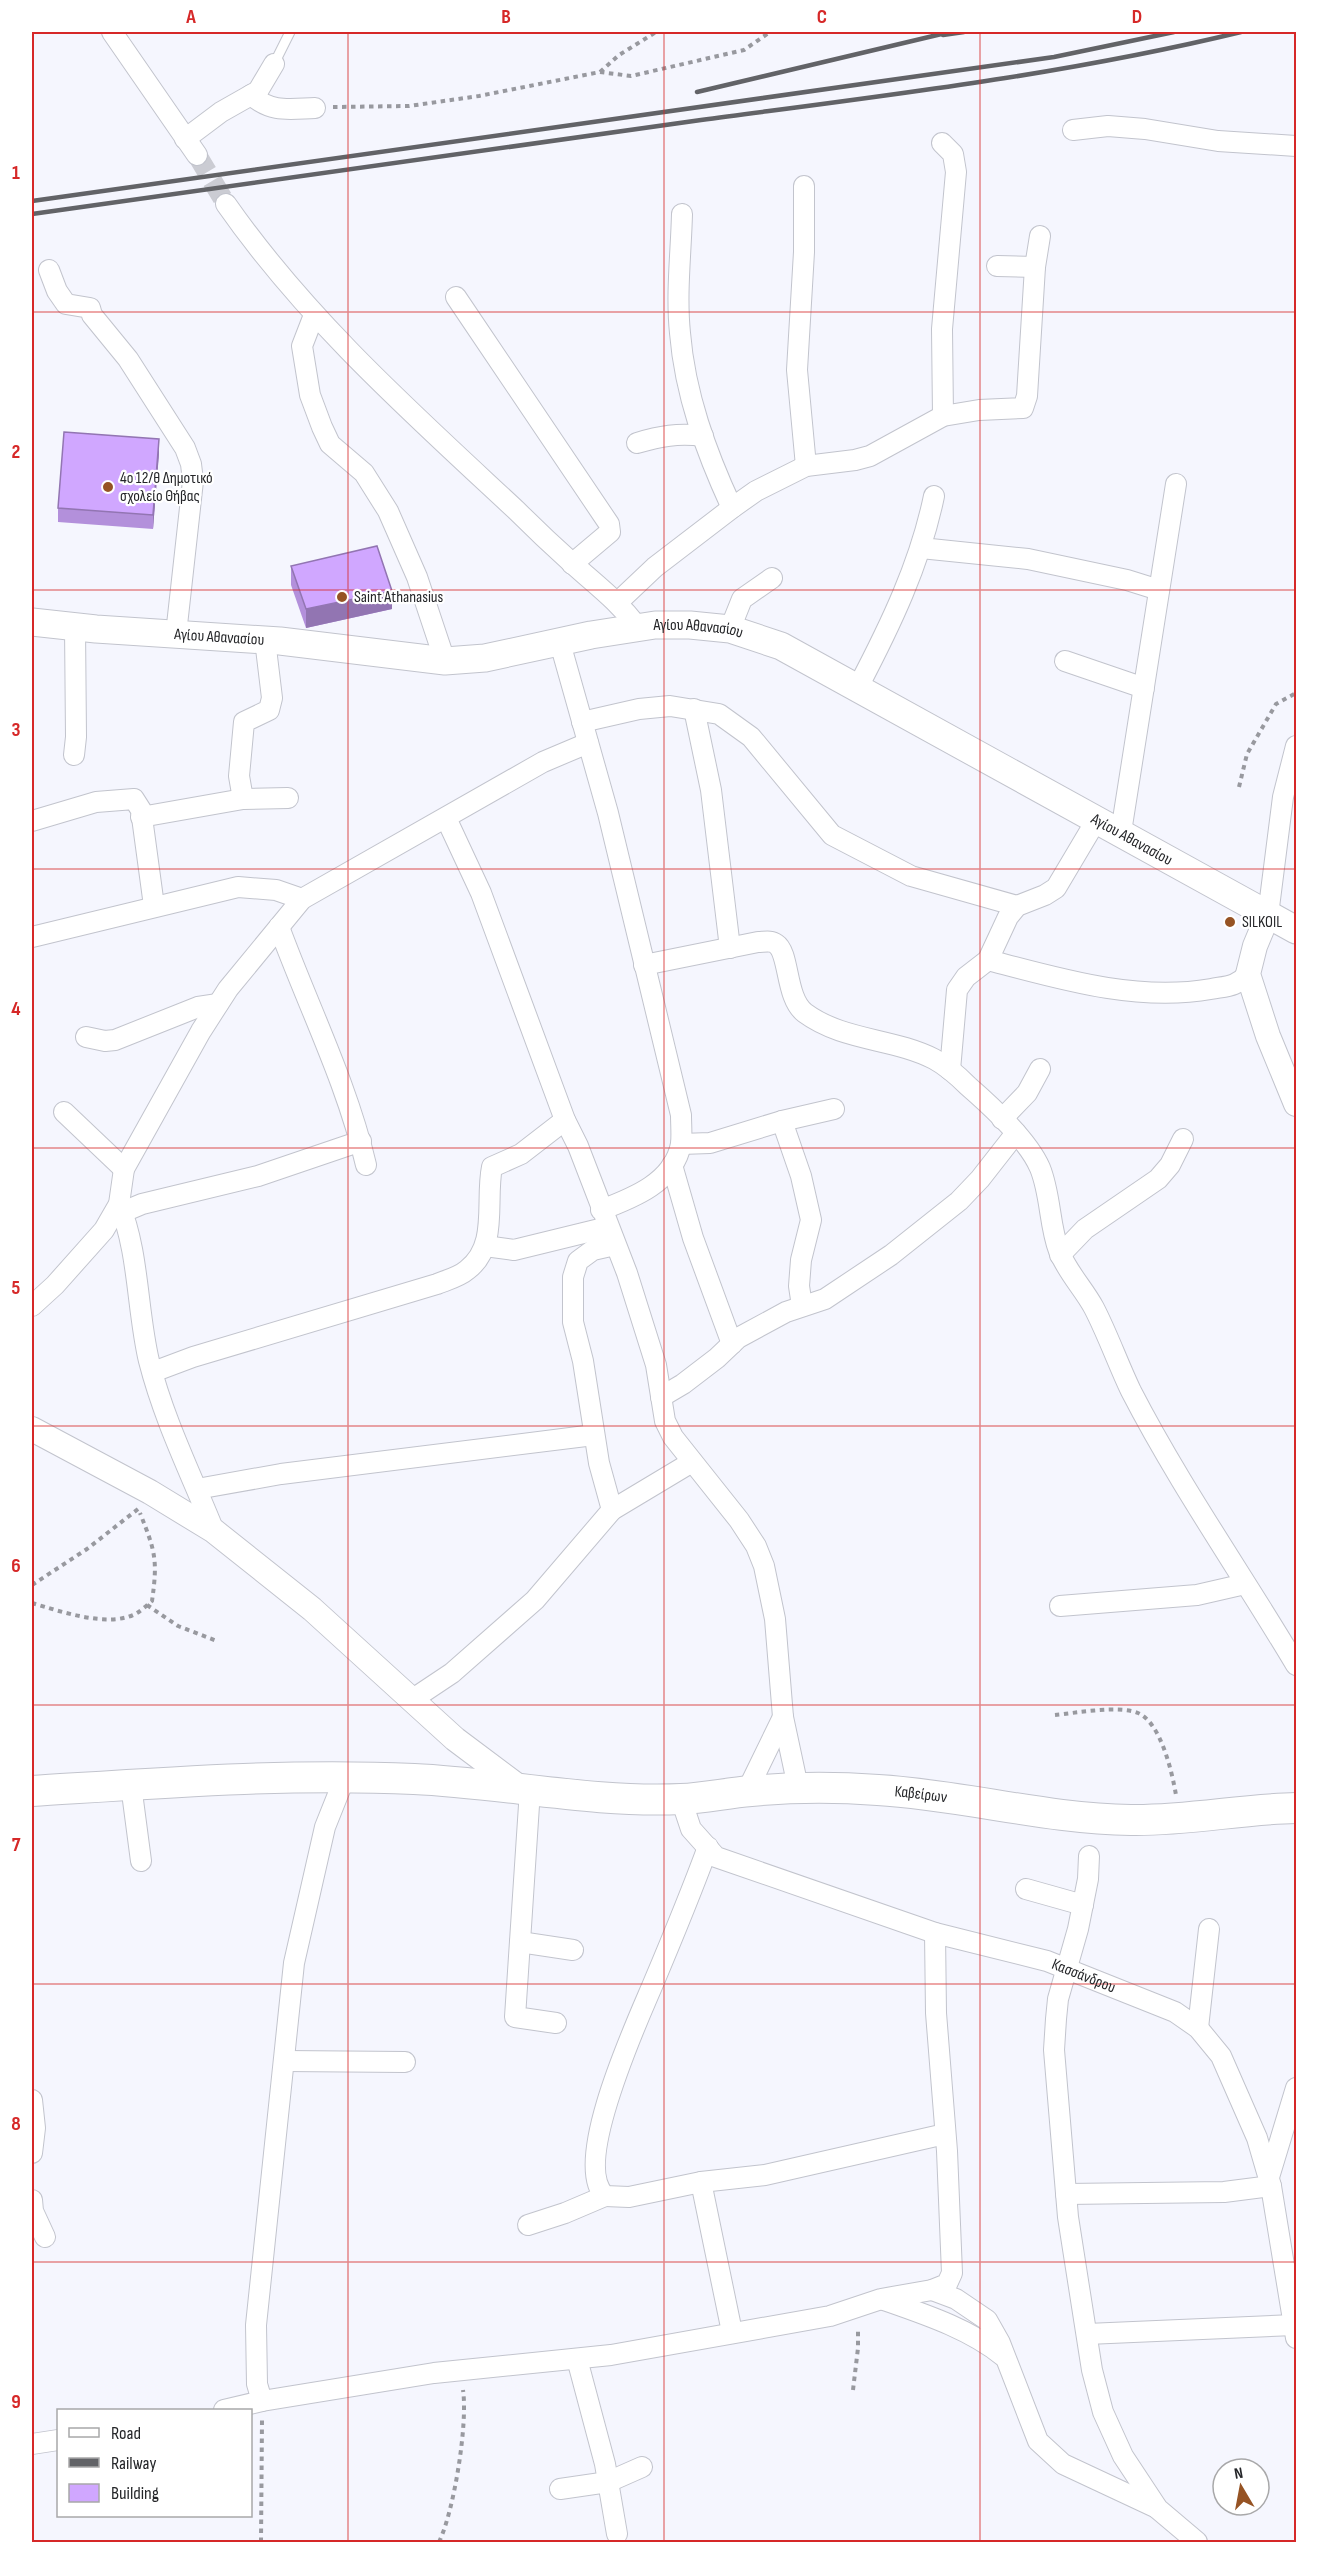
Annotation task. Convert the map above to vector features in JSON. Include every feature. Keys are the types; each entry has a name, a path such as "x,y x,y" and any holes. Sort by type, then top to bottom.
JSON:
{"main road":[{"name":"Αγίου Αθανασίου","path":"32,622 265,640 445,661 485,658 637,626 690,625 730,629 781,646 1296,930"},
{"name":"Καβείρων","path":"32,1791 180,1780 345,1777 416,1779 561,1794 681,1799 798,1787 878,1790 941,1796 1079,1819 1180,1818 1288,1808"}],"street":[{"path":"112,32 196,155"},
{"path":"185,139 221,112 258,91 274,64"},
{"path":"251,95 263,105 276,109 315,108"},
{"path":"1073,130 1108,126 1145,129 1218,141 1296,146"},
{"path":"942,143 953,154 956,172 942,329 943,416"},
{"path":"804,186 804,252 797,370 806,466"},
{"path":"226,204 275,271 314,315 388,390 572,564 618,602 637,626"},
{"path":"682,214 680,332 686,378 715,474 732,508"},
{"path":"618,602 655,567 732,508 756,491 806,466 870,456 943,416 979,410 1023,408 1027,396 1035,267 1040,236"},
{"path":"997,267 1035,267"},
{"path":"49,270 57,291 66,304 90,308 92,315 128,359 185,448 191,464 193,481 176,634"},
{"path":"456,297 609,524 610,532 605,538 572,564"},
{"path":"314,315 303,346 310,395 322,427 330,444 364,473 388,511 417,577 445,661"},
{"path":"637,443 665,435 685,433 703,436"},
{"path":"1121,832 1176,484"},
{"path":"858,687 880,644 921,549 934,496"},
{"path":"921,549 1028,559 1127,580 1159,590"},
{"path":"730,629 742,598 772,578"},
{"path":"74,755 76,737 75,627"},
{"path":"243,799 239,776 244,722 270,710 272,698 265,640"},
{"path":"560,643 608,813 681,1115 681,1144 672,1165 655,1184 631,1199 593,1250 578,1261 573,1277 573,1322 583,1361 605,1491 612,1510"},
{"path":"1065,661 1144,688"},
{"path":"582,722 670,706 719,714 751,737 832,835 911,876 1017,906"},
{"path":"694,709 711,790 730,948"},
{"path":"214,1531 162,1409 121,1208 124,1169 218,1004 303,899 543,762 588,743"},
{"path":"988,960 1142,994 1185,993 1239,984 1248,974 1268,915 1283,797 1296,746"},
{"path":"32,821 96,802 126,798 134,800 141,810 154,906"},
{"path":"141,818 243,799 288,798"},
{"path":"446,818 481,893 565,1120 578,1146 631,1284 656,1365 665,1421 673,1437 739,1520 756,1546 764,1566 775,1619 783,1717 798,1787"},
{"path":"950,1070 957,990 966,977 988,960 1008,917 1017,906 1056,888 1097,819"},
{"path":"32,937 238,887 276,890 303,899"},
{"path":"279,927 300,985 325,1040 361,1142 366,1165"},
{"path":"644,964 769,941 777,944 781,950 792,992 800,1009 818,1022 844,1033 935,1059 950,1070 1016,1133 1030,1149 1040,1169 1051,1208 1053,1234 1060,1255 1094,1307 1131,1391 1221,1548 1296,1665"},
{"path":"1248,974 1268,1036 1296,1104"},
{"path":"86,1037 105,1041 115,1040 198,1007 218,1004"},
{"path":"1002,1119 1027,1093 1040,1069"},
{"path":"681,1144 710,1143 782,1121 834,1109"},
{"path":"64,1112 124,1169"},
{"path":"153,1372 193,1357 437,1284 466,1272 478,1260 485,1246 492,1167 521,1154 565,1120"},
{"path":"782,1121 801,1176 811,1220 801,1260 802,1306"},
{"path":"661,1397 683,1384 759,1325 802,1306 825,1299 846,1287 936,1219 980,1179 1016,1133"},
{"path":"1060,1255 1085,1229 1158,1179 1170,1164 1183,1138"},
{"path":"32,1306 55,1285 121,1208 258,1176 361,1142"},
{"path":"672,1165 693,1238 732,1344"},
{"path":"485,1246 514,1250 608,1227"},
{"path":"32,1429 148,1502 214,1531 312,1610 455,1739 526,1790 515,2017 556,2023"},
{"path":"197,1489 281,1474 594,1435"},
{"path":"413,1699 452,1673 535,1600 612,1510 658,1479 692,1462"},
{"path":"1060,1606 1197,1595 1245,1584"},
{"path":"747,1791 783,1717"},
{"path":"262,2401 257,2384 256,2325 294,1963 325,1827 345,1777"},
{"path":"131,1785 141,1861"},
{"name":"Κασσάνδρου","path":"681,1799 691,1829 716,1857 935,1933 1047,1961 1175,2012 1198,2028 1221,2056 1257,2138 1270,2181 1295,2332"},
{"path":"605,2196 599,2190 595,2176 597,2142 608,2099 630,2034 653,1985 708,1848"},
{"path":"1089,1856 1088,1879 1083,1905 1068,1970 1058,1999 1054,2050 1066,2194 1092,2370 1103,2412 1123,2456 1158,2509"},
{"path":"1026,1888 1083,1905"},
{"path":"1198,2028 1209,1929"},
{"path":"228,2409 262,2401 460,2370 611,2355 830,2316 881,2299 932,2290 947,2284 952,2272 936,2013 935,1933"},
{"path":"520,1942 573,1950"},
{"path":"285,2061 405,2062"},
{"path":"1066,2194 1224,2192 1270,2181 1296,2088"},
{"path":"32,2100 35,2128 32,2153"},
{"path":"528,2225 565,2213 605,2196 629,2197 701,2182 765,2175 945,2134"},
{"path":"701,2182 732,2332"},
{"path":"32,2200 33,2211 45,2237"},
{"path":"932,2290 956,2299 987,2320 1006,2358 1038,2441 1063,2464 1158,2509 1197,2542"},
{"path":"881,2299 921,2313 987,2343 1006,2358"},
{"path":"1087,2334 1295,2332"},
{"path":"577,2359 608,2482 617,2534"},
{"path":"32,2444 57,2440"},
{"path":"560,2489 608,2482 642,2467"}],"lane":[{"path":"274,64 288,34 300,32"}],"path":[{"path":"600,72 619,55 656,32"},
{"path":"315,108 409,106 479,96 600,72 631,76 744,50 770,32"},
{"path":"1239,787 1246,754 1276,704 1296,693"},
{"path":"32,1585 87,1549 148,1502"},
{"path":"32,1603 79,1617 109,1619 135,1615 152,1601 155,1564 148,1502"},
{"path":"147,1605 178,1626 217,1641"},
{"path":"1055,1715 1126,1710 1139,1713 1150,1724 1161,1743 1172,1772 1180,1818"},
{"path":"853,2390 858,2348 858,2307"},
{"path":"439,2542 461,2446 465,2406 460,2370"},
{"path":"261,2542 262,2401"}],"building":[{"name":"4ο 12/θ Δημοτικό σχολείο Θήβας","path":"64,432 159,439 153,515 58,508"},
{"path":"377,546 392,591 306,609 291,566"}],"tunnel":[{"path":"197,155 226,204"}],"railway":[{"path":"697,92 950,32"},
{"path":"943,35 964,32"},
{"path":"32,201 1054,57 1174,32"},
{"path":"32,214 972,83 1107,61 1241,32"}],"place":[{"name":"4ο 12/θ Δημοτικό σχολείο Θήβας","path":"108,487"},
{"name":"Saint Athanasius","path":"342,597"},
{"name":"SILKOIL","path":"1230,922"}]}
